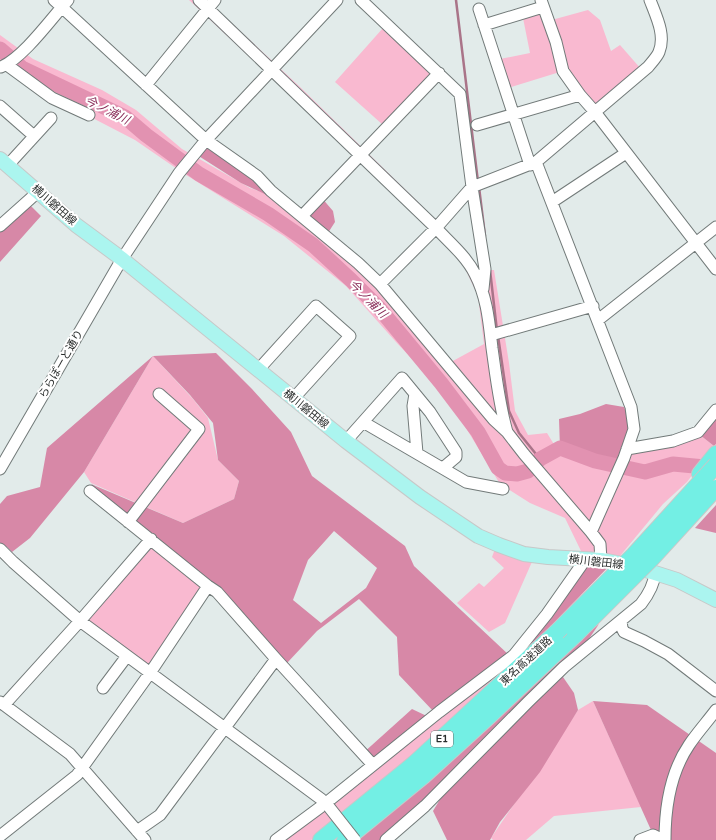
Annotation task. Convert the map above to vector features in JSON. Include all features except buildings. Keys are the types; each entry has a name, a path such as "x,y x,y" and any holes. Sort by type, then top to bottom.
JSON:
{"highway":[{"path":"634,555 716,454"},
{"name":"東名高速道路","path":"322,840 414,764 557,632 634,555 716,466"},
{"name":"東名高速道路","path":"345,840 423,776 490,716 575,635 652,558 716,488"}],"main road":[{"name":"横川磐田線","path":"4,162 39,191 76,225 122,259 346,441 420,497 478,536 524,554 584,560 601,560 633,566 677,580 716,600"},
{"name":"横川磐田線","path":"655,573 673,588 716,610"}],"street":[{"path":"199,0 211,4 271,70 465,257 475,273 489,316 501,412 507,432"},
{"name":"ららぽーと通り","path":"0,469 122,259 179,173 194,153 337,0"},
{"path":"361,0 460,94 472,187 485,269 483,294"},
{"path":"380,284 436,228 472,187 533,164 648,67 659,53 662,42 660,24 650,0"},
{"path":"89,115 52,98 3,66 24,51 61,2 146,85 206,140 257,176 271,191 358,263 380,284 494,420 507,432 591,532 600,544 601,560"},
{"path":"484,25 542,3 556,42 563,71 580,96 595,112 716,268"},
{"path":"146,85 211,4"},
{"path":"479,9 514,116 533,164 552,202 632,407 634,429 626,453 591,532"},
{"path":"302,216 439,73"},
{"path":"477,126 580,96"},
{"path":"0,106 34,136"},
{"path":"4,162 34,136 51,118"},
{"path":"552,202 626,153"},
{"path":"0,226 39,191"},
{"path":"598,320 716,227"},
{"path":"258,370 316,306 350,336 293,399"},
{"path":"491,335 593,306"},
{"path":"346,441 402,378 430,412 456,452 456,457 443,468"},
{"path":"128,522 199,429 159,394"},
{"path":"415,394 413,406 417,453"},
{"path":"626,453 673,441 698,432 716,410"},
{"path":"363,422 466,482 503,489"},
{"path":"90,492 217,592 276,660 373,765"},
{"path":"145,840 70,754 2,703 80,622 150,539"},
{"path":"0,549 80,622 327,805 355,840"},
{"path":"276,840 327,805 373,765 439,712 514,655 547,614 584,560"},
{"path":"386,840 425,806 564,667 641,604 648,595 654,581 655,573"},
{"path":"3,840 0,836 77,775 150,673 208,586"},
{"path":"621,621 624,632 668,654 716,691"},
{"path":"103,688 127,656"},
{"path":"137,831 160,816 276,660"},
{"path":"640,840 653,835 664,840 668,796 677,768 689,746 716,710"}],"shaded area":[{"path":"189,0 207,0 300,87 418,202 481,270 494,270 515,411 528,435 547,433 555,446 625,467 631,454 700,435 714,446 687,482 663,504 620,556 581,551 565,518 530,503 500,484 446,395 346,286 284,236 183,173 135,140 50,96 0,63 0,35 33,59 102,90 136,110 182,149 250,188 279,198 333,242 451,362 484,344 478,296 461,260 343,145"},
{"path":"543,7 548,21 588,10 600,20 611,51 620,45 641,69 595,112 563,71 505,89 495,60 530,53 523,18"},
{"path":"383,28 439,73 383,125 335,82"},
{"path":"206,140 257,176 269,196 241,183 194,153"},
{"path":"321,197 333,211 335,222 326,236 302,216"},
{"path":"27,202 41,216 0,262 0,221"},
{"path":"216,353 252,389 291,432 312,476 405,546 414,566 511,657 434,712 399,675 397,637 359,599 317,631 287,663 231,607 91,484 183,523 234,499 239,481 218,460 213,423 190,395 153,356","holes":["334,531 377,568 366,588 321,623 293,600 308,560"]},
{"path":"153,356 193,399 208,418 218,460 239,481 234,499 183,523 91,483 84,472"},
{"path":"153,356 84,472 30,538 12,552 7,547 0,545 0,504 7,496 40,487 47,448"},
{"path":"606,404 624,407 632,428 622,454 613,465 560,448 559,419 580,414"},
{"path":"716,415 716,444 714,446 700,435"},
{"path":"716,505 716,533 695,528"},
{"path":"154,542 208,586 150,667 85,621"},
{"path":"495,549 535,555 505,623 489,632 457,603 479,583 484,587 504,568 492,557"},
{"path":"585,560 613,562 515,663 511,657"},
{"path":"599,624 563,677 574,693 578,710 540,772 500,822 490,840 447,840 433,811 442,796 387,840 344,840"},
{"path":"511,657 515,663 393,775 311,840 275,840"},
{"path":"593,701 641,807 554,816 526,840 493,840 491,838 578,710"},
{"path":"593,701 647,705 716,753 716,840 664,840 651,830"},
{"path":"412,709 431,718 373,765 362,754"}],"waterway":[{"path":"456,0 478,182"},
{"name":"今ノ浦川","path":"0,49 22,68 125,117 146,135 199,174 268,214 313,245 379,308 441,383 478,432 498,468 505,473 517,474 528,471 540,459 560,448 595,461 645,472 673,464 716,468"},
{"path":"479,187 485,236"},
{"path":"490,270 497,331"},
{"path":"498,336 509,411 519,433 540,459"}]}
